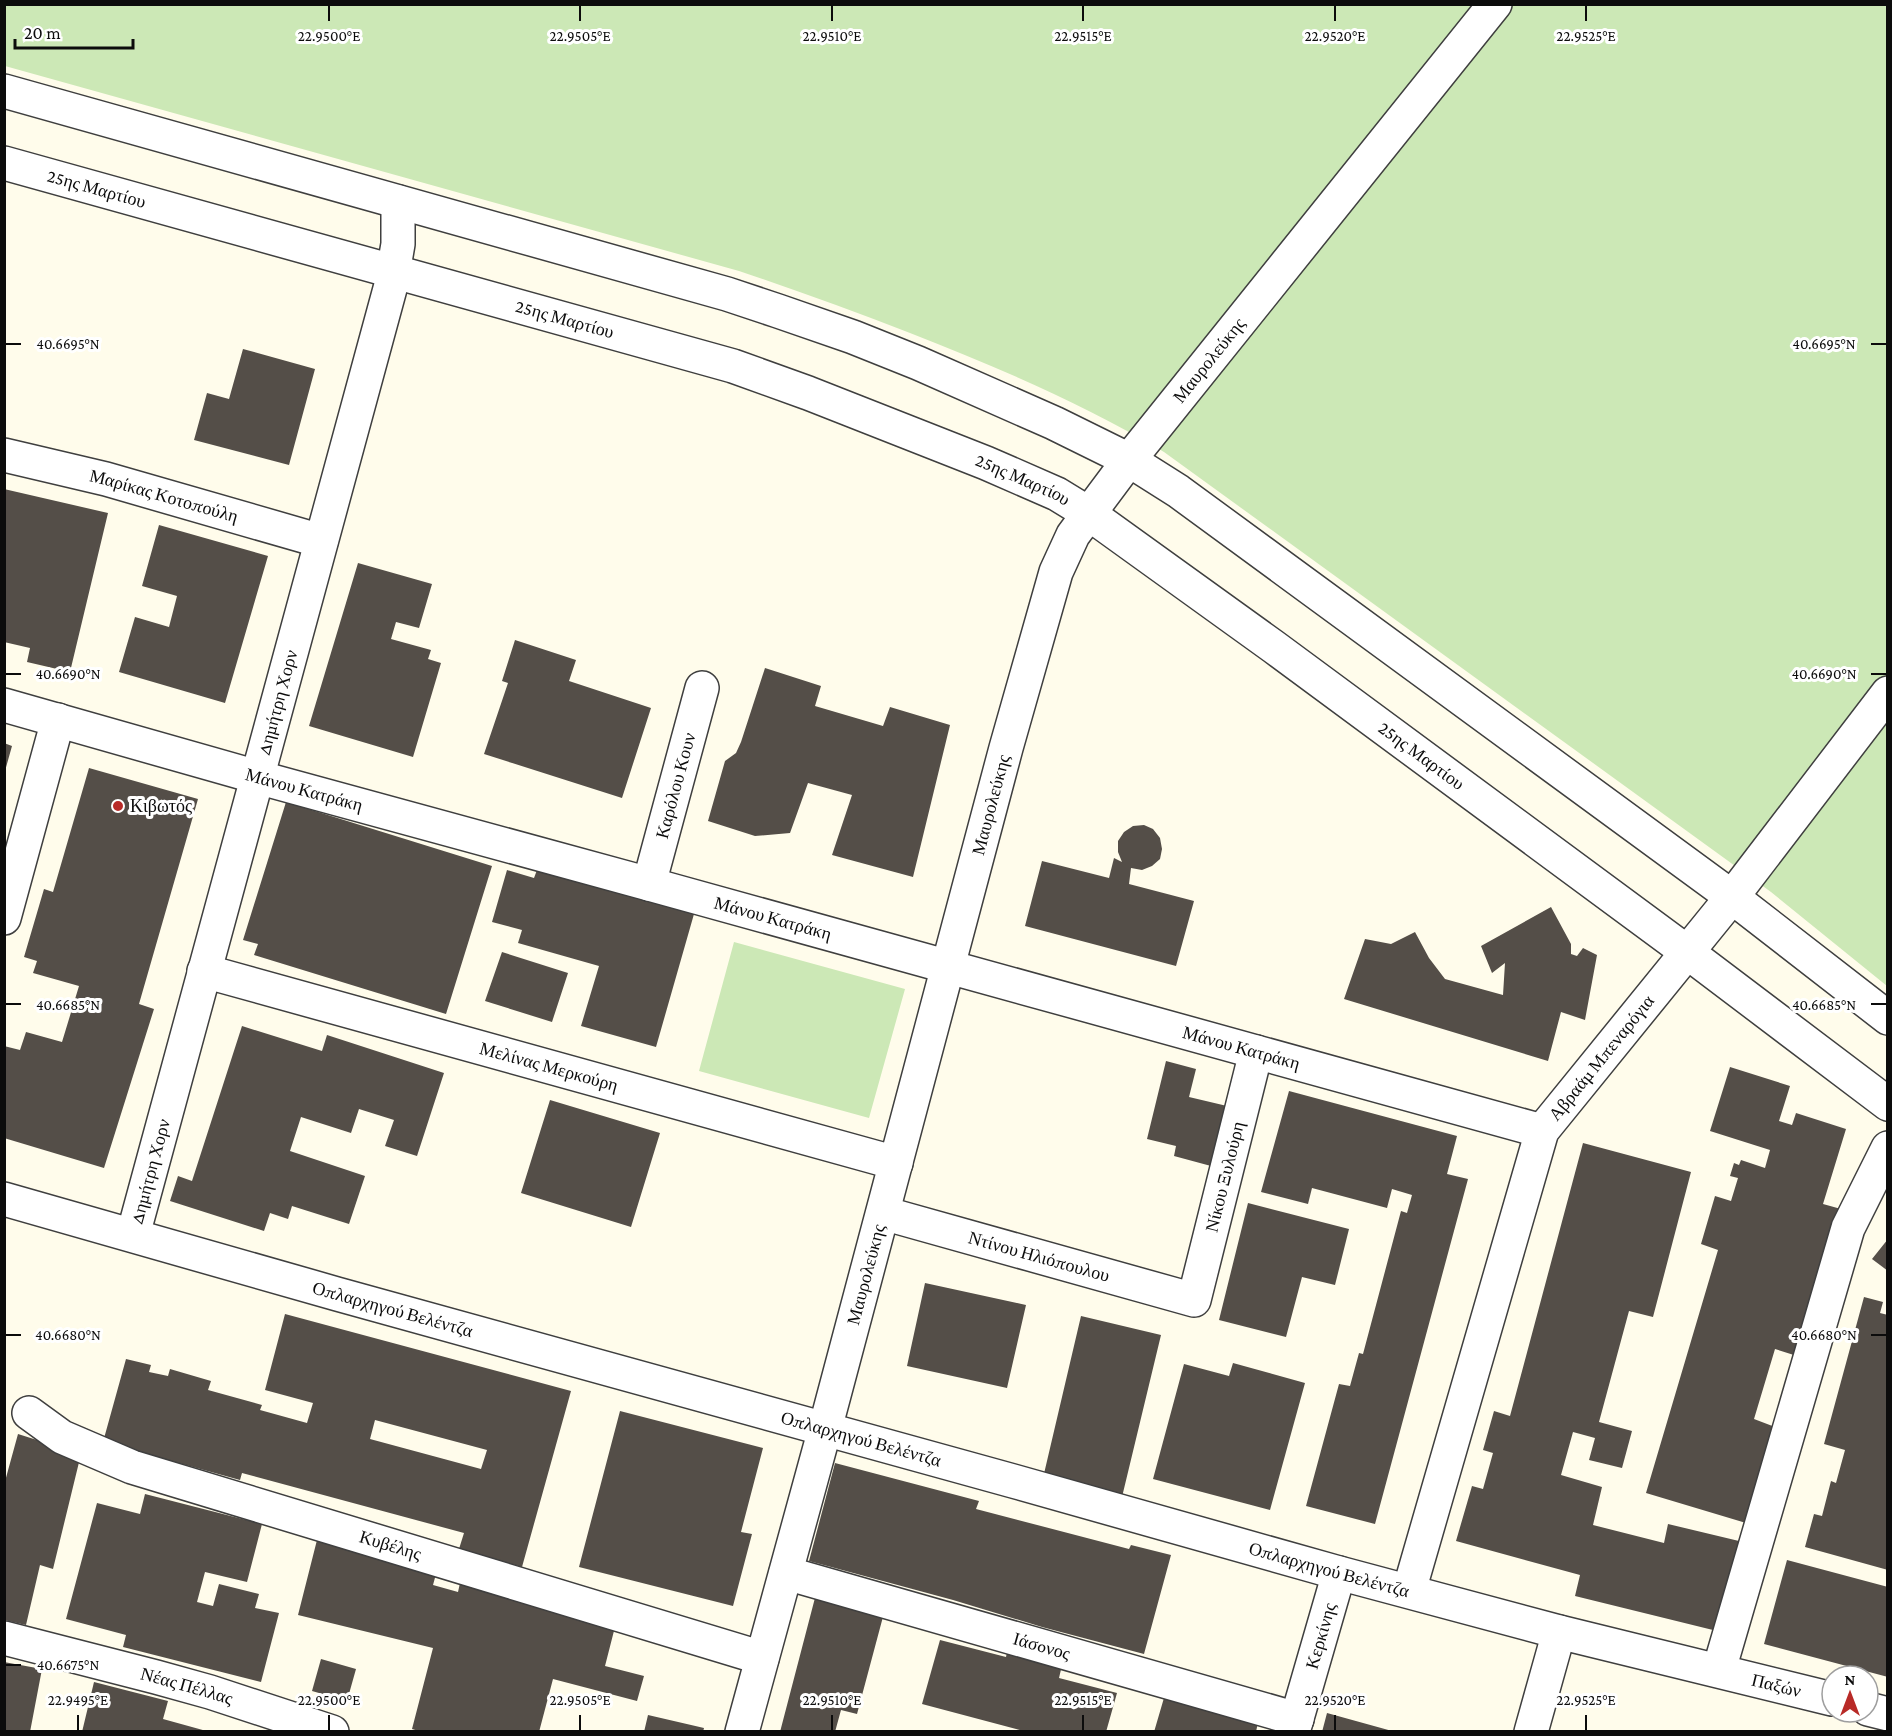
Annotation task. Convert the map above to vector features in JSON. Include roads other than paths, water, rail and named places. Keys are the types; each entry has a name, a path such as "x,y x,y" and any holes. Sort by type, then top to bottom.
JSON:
{"street":[{"name":"Μαυρολεύκης","path":"742,1731 1056,573 1073,535 1088,513 1495,4"},
{"path":"4,91 727,294 853,337 1054,423 1129,460 1178,491 1732,897 1887,1018"},
{"name":"25ης Μαρτίου","path":"4,163 733,366 996,467 1057,494 1088,513 1274,647 1687,952 1887,1104"},
{"name":"Δημήτρη Χορν","path":"133,1235 394,272 398,244 398,202"},
{"name":"Μαρίκας Κοτοπούλη","path":"4,455 106,479 321,541"},
{"name":"Καρόλου Κουν","path":"649,884 702,688"},
{"name":"Αβραάμ Μπεναρόγια","path":"1409,1591 1542,1131 1732,897 1887,693"},
{"name":"Μάνου Κατράκη","path":"4,705 257,777 1542,1131"},
{"path":"4,918 58,720"},
{"name":"Μελίνας Μερκούρη","path":"204,971 896,1163"},
{"name":"Νίκου Ξυλούρη","path":"1194,1300 1256,1052"},
{"path":"1719,1670 1848,1228 1887,1148"},
{"name":"Οπλαρχηγού Βελέντζα","path":"4,1199 1339,1573 1559,1632 1719,1670"},
{"name":"Ντίνου Ηλιόπουλου","path":"883,1213 1194,1300"},
{"name":"Κυβέλης","path":"29,1413 62,1437 132,1467 762,1658"},
{"name":"Ιάσoνος","path":"786,1573 1295,1725"},
{"name":"Κερκίνης","path":"1295,1725 1339,1573"},
{"path":"1531,1731 1559,1632"},
{"name":"Νέας Πέλλας","path":"4,1638 199,1689 332,1731"},
{"name":"Παξών","path":"1719,1670 1820,1696"}],"place":[{"name":"Κιβωτός","path":"118,806"}]}
